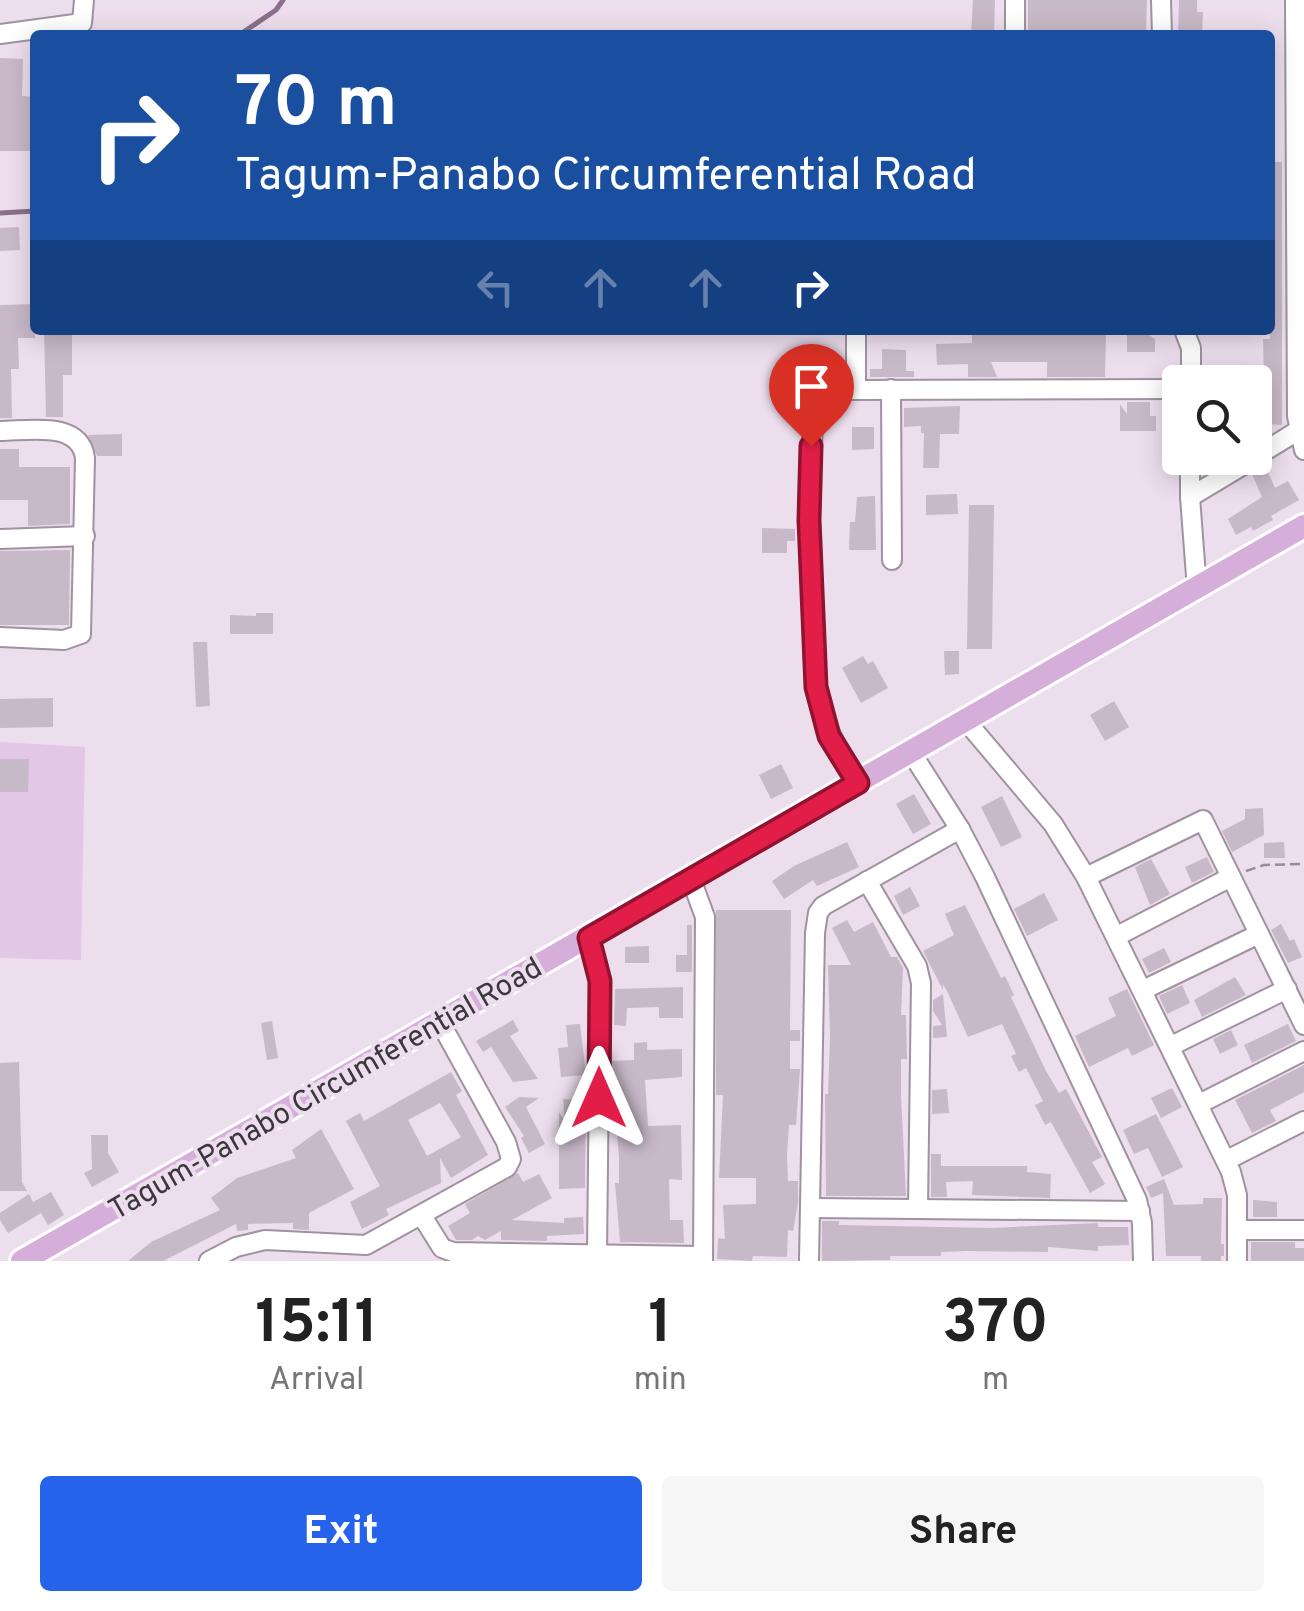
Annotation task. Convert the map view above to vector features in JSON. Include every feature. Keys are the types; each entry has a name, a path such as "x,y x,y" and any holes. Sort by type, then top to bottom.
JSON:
{"main road":[{"name":"Tagum-Panabo Circumferential Road","path":"22,1261 1304,526"}],"street":[{"path":"0,34 82,23 84,0"},
{"path":"1015,0 1015,30"},
{"path":"1161,0 1162,30"},
{"path":"1295,0 1304,450"},
{"path":"856,335 856,390"},
{"path":"1186,335 1191,365"},
{"path":"891,389 892,560"},
{"path":"858,783 829,736 820,714 816,687 809,520 814,400 830,390 1162,389"},
{"path":"1272,447 1301,429"},
{"path":"0,431 62,432 80,443 85,458 81,634 64,640 0,637"},
{"path":"1190,475 1198,588"},
{"path":"1190,498 1227,475"},
{"path":"0,539 85,536"},
{"path":"966,721 1052,824 1117,936 1226,1160 1237,1195 1237,1261"},
{"path":"912,752 960,829 1140,1211 1143,1261"},
{"path":"1086,877 1202,820 1304,1025"},
{"path":"809,1261 816,922 823,906 960,829"},
{"path":"1117,936 1231,877"},
{"path":"422,1216 438,1244 448,1250 702,1258 704,917 691,878"},
{"path":"867,881 916,966 920,982 918,1207"},
{"path":"1144,990 1259,934"},
{"path":"589,938 600,981 598,1254"},
{"path":"1170,1046 1286,990"},
{"path":"209,1261 251,1252 279,1240 365,1253 500,1172 511,1159 506,1142 440,1022"},
{"path":"1199,1104 1304,1051"},
{"path":"1226,1160 1304,1121"},
{"path":"812,1208 1140,1211"},
{"path":"1237,1230 1304,1230"}],"path":[{"path":"1231,877 1264,865 1304,864"}],"shaded area":[{"path":"0,742 85,747 81,960 0,958"}],"building":[{"path":"973,0 995,0 994,30 971,30"},
{"path":"1028,0 1147,0 1146,30 1028,30"},
{"path":"1179,0 1197,0 1197,12 1203,12 1202,30 1178,30"},
{"path":"0,58 23,59 22,96 30,97 30,151 0,151"},
{"path":"1275,162 1282,162 1282,425 1272,424 1272,365 1264,365 1263,339 1275,335"},
{"path":"19,227 20,250 0,251 0,228"},
{"path":"30,304 30,335 35,335 18,338 19,369 11,369 12,418 0,418 0,305"},
{"path":"44,335 72,335 72,375 63,375 63,417 46,417"},
{"path":"972,335 1106,335 1105,377 1047,377 1047,362 991,362 997,377 968,377 968,364 937,365 936,344 972,343"},
{"path":"1127,335 1149,335 1155,339 1155,352 1127,352"},
{"path":"882,349 906,350 906,371 914,371 914,377 870,377 870,369 882,369"},
{"path":"1127,402 1150,402 1150,416 1156,416 1156,431 1120,431 1120,404 1127,414"},
{"path":"960,406 959,434 940,434 939,468 923,468 924,433 921,426 904,427 904,408"},
{"path":"852,427 874,427 874,449 852,450"},
{"path":"122,434 122,456 97,456 88,435"},
{"path":"0,449 19,449 19,467 70,467 70,524 28,526 28,500 0,500"},
{"path":"1252,475 1269,475 1275,488 1288,481 1299,500 1271,516 1273,520 1236,535 1228,519 1262,497"},
{"path":"957,494 958,514 926,515 926,495"},
{"path":"875,496 876,550 849,550 850,522 855,522 857,497"},
{"path":"969,505 994,505 992,649 967,649"},
{"path":"762,528 795,529 795,541 787,541 787,553 762,553"},
{"path":"70,550 69,625 0,625 0,551"},
{"path":"273,613 273,634 230,634 230,615"},
{"path":"193,642 207,642 210,706 196,707"},
{"path":"944,651 959,651 959,674 945,675"},
{"path":"863,656 868,664 873,661 888,688 861,703 842,668"},
{"path":"53,698 53,727 0,728 0,699"},
{"path":"1114,701 1129,727 1105,741 1090,715"},
{"path":"0,759 29,759 28,792 0,792"},
{"path":"781,764 793,788 771,799 759,775"},
{"path":"914,794 931,824 913,834 896,804"},
{"path":"1002,796 1022,837 1001,847 981,807"},
{"path":"1263,808 1264,835 1232,852 1222,831 1245,819 1245,809"},
{"path":"847,842 859,867 817,886 813,880 784,899 772,881 794,866"},
{"path":"1284,842 1285,858 1264,858 1264,843"},
{"path":"1207,857 1214,872 1192,883 1185,867"},
{"path":"1151,859 1170,894 1150,905 1135,867"},
{"path":"910,887 920,906 903,915 894,896"},
{"path":"1044,893 1058,920 1027,936 1014,909"},
{"path":"965,905 1001,978 1005,976 1046,1071 1059,1093 1066,1089 1102,1157 1092,1162 1105,1184 1090,1193 1051,1122 1045,1125 1035,1105 1043,1101 1026,1068 1019,1072 1011,1056 1016,1054 1002,1024 968,1037 923,951 954,935 945,914"},
{"path":"716,910 791,910 790,1030 800,1030 800,1041 790,1041 790,1069 800,1069 796,1125 789,1125 787,1155 788,1181 798,1181 798,1203 793,1231 788,1230 787,1257 717,1259 718,1238 725,1239 723,1205 756,1204 756,1178 719,1178 723,1095 716,1095"},
{"path":"847,920 854,932 873,922 891,957 897,957 903,968 901,1015 906,1015 907,1059 901,1059 901,1095 906,1196 826,1196 828,965 851,965 832,928"},
{"path":"1281,924 1302,957 1288,963 1271,930"},
{"path":"687,925 692,925 692,972 676,972 676,955 687,955"},
{"path":"649,946 649,963 625,963 625,947"},
{"path":"1164,948 1171,962 1149,973 1142,959"},
{"path":"1235,977 1246,995 1202,1017 1194,1000"},
{"path":"1182,985 1190,1003 1167,1014 1159,996"},
{"path":"683,987 683,1018 659,1018 659,1007 627,1008 626,1026 614,1025 615,989"},
{"path":"1127,989 1154,1045 1132,1056 1128,1048 1089,1067 1075,1036 1116,1016 1108,998"},
{"path":"943,994 947,1037 933,1038 933,1026 942,1025 933,1011 933,1000"},
{"path":"513,1020 519,1031 510,1036 538,1079 513,1082 491,1047 483,1052 476,1041"},
{"path":"272,1021 278,1058 267,1060 261,1023"},
{"path":"580,1024 586,1075 561,1077 558,1048 568,1047 566,1025"},
{"path":"1288,1024 1296,1041 1252,1063 1244,1045"},
{"path":"1231,1030 1238,1045 1220,1054 1213,1039"},
{"path":"647,1042 647,1050 682,1049 682,1077 645,1080 648,1126 681,1125 682,1180 669,1179 670,1220 683,1220 684,1243 620,1242 612,1061 634,1060 634,1043"},
{"path":"19,1062 22,1182 27,1191 0,1191 0,1063"},
{"path":"1304,1065 1304,1092 1270,1110 1276,1121 1252,1133 1235,1100"},
{"path":"451,1072 462,1091 456,1095 488,1155 451,1178 440,1158 441,1183 386,1209 389,1215 362,1229 350,1202 380,1186 346,1121 360,1113 364,1121","holes":["440,1103 461,1137 427,1156 408,1120"]},
{"path":"1172,1088 1182,1107 1161,1118 1151,1098"},
{"path":"947,1089 949,1113 932,1114 932,1090"},
{"path":"519,1097 539,1098 526,1107 545,1144 529,1153 521,1138 524,1136 505,1107"},
{"path":"563,1099 586,1100 585,1188 559,1189 559,1112 565,1122"},
{"path":"1156,1114 1183,1167 1162,1177 1148,1148 1134,1154 1123,1130"},
{"path":"321,1129 354,1189 309,1213 309,1230 293,1229 293,1223 248,1224 248,1230 237,1231 236,1224 163,1261 128,1261 151,1242 220,1210 211,1198 237,1178 296,1158 292,1150"},
{"path":"91,1135 108,1135 108,1153 119,1172 92,1187 84,1173 92,1169"},
{"path":"931,1154 941,1154 941,1166 1027,1166 1027,1172 1051,1174 1050,1198 972,1195 973,1181 946,1182 947,1197 931,1197"},
{"path":"518,1173 523,1182 539,1174 552,1198 512,1220 564,1223 564,1218 583,1217 584,1234 547,1236 547,1241 501,1240 501,1231 485,1240 478,1236 456,1240 448,1226 470,1213 465,1204"},
{"path":"1164,1179 1174,1205 1203,1204 1203,1198 1222,1198 1221,1261 1201,1261 1201,1256 1166,1256 1163,1193 1151,1198 1146,1187"},
{"path":"51,1192 64,1215 48,1225 41,1213 8,1233 0,1213 29,1194 33,1202"},
{"path":"1253,1200 1277,1202 1277,1217 1253,1217"},
{"path":"822,1221 839,1221 839,1225 992,1228 1098,1223 1098,1227 1128,1227 1129,1245 1098,1246 1098,1251 1048,1247 1048,1252 966,1251 941,1252 941,1256 890,1256 890,1260 822,1261"},
{"path":"1251,1242 1295,1242 1295,1248 1304,1248 1304,1261 1251,1261"}],"waterway":[{"path":"246,30 276,10 283,0"},
{"path":"0,213 30,211"}],"route":[{"path":"599,1098 600,981 589,938 858,783 829,736 820,714 816,687 809,520 811,446"}]}
